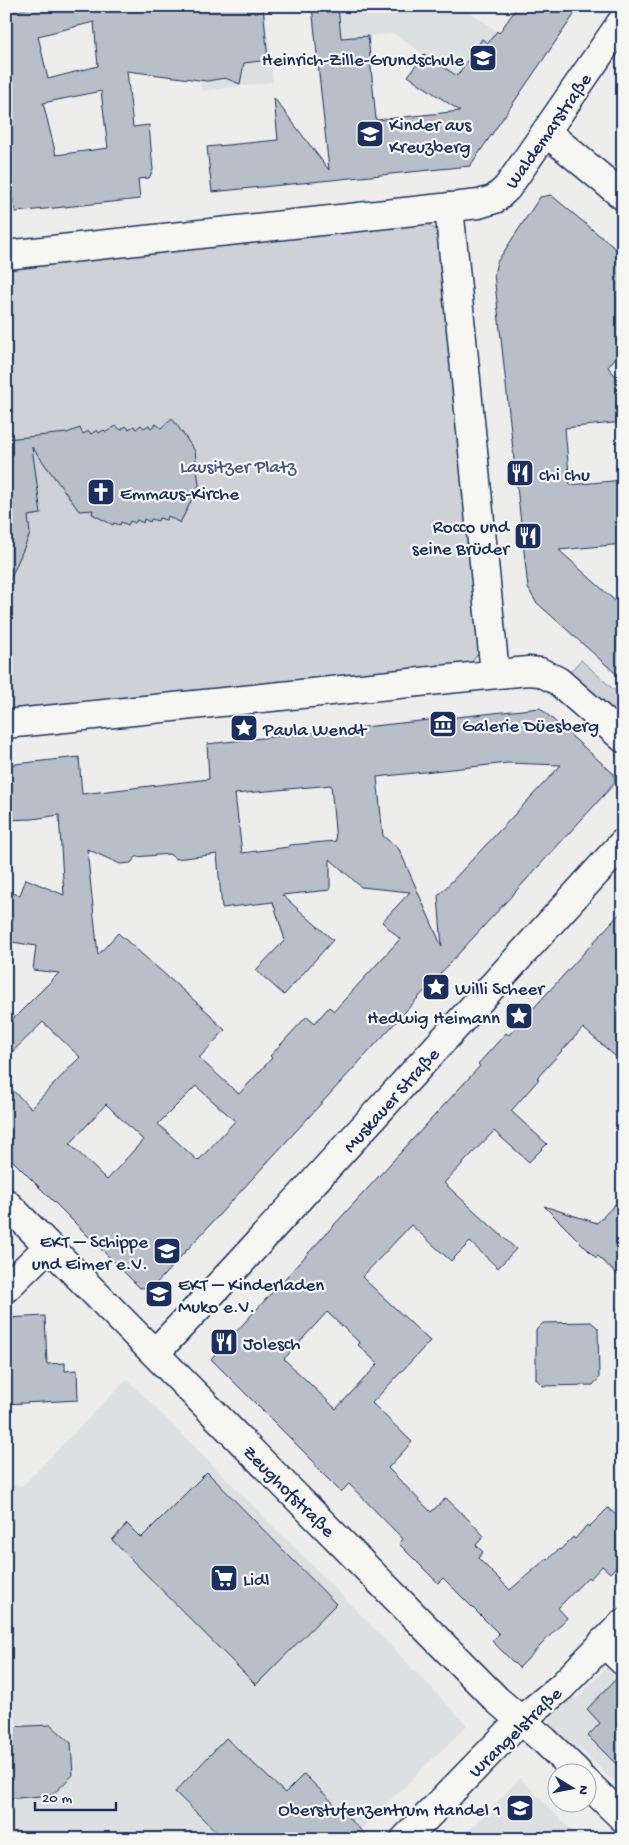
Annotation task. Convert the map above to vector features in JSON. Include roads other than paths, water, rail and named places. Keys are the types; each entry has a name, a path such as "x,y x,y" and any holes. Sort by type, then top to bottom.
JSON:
{"street":[{"name":"Waldemarstraße","path":"449,207 482,203 495,199 507,188 623,20"},
{"path":"546,132 623,196"},
{"path":"6,255 449,207 495,674"},
{"path":"6,724 528,671 540,672 550,676 623,738"},
{"name":"Muskauer Straße","path":"155,1353 239,1264 623,843"},
{"name":"Zeughofstraße","path":"6,1203 497,1700 567,1762"},
{"path":"6,1288 50,1246"},
{"name":"Wrangelstraße","path":"405,1839 520,1721 556,1692 623,1622"},
{"path":"603,1642 623,1661"},
{"path":"596,1792 623,1818"}],"place":[{"name":"Heinrich-Zille-Grundschule","path":"483,58"},
{"name":"Kinder aus Kreuzberg","path":"370,134"},
{"name":"chi chu","path":"520,473"},
{"name":"Emmaus-Kirche","path":"101,492"},
{"name":"Rocco und seine Brüder","path":"528,536"},
{"name":"Galerie Düesberg","path":"443,724"},
{"name":"Paula Wendt","path":"244,728"},
{"name":"Willi Scheer","path":"436,987"},
{"name":"Hedwig Heimann","path":"519,1016"},
{"name":"EKT – Schippe und Eimer e.V.","path":"167,1251"},
{"name":"EKT – Kinderladen Muko e.V.","path":"159,1294"},
{"name":"Jolesch","path":"224,1342"},
{"name":"Lidl","path":"224,1578"},
{"name":"Oberstufenzentrum Handel 1","path":"520,1808"}],"park label":[{"name":"Lausitzer Platz","path":"238,465"}]}
